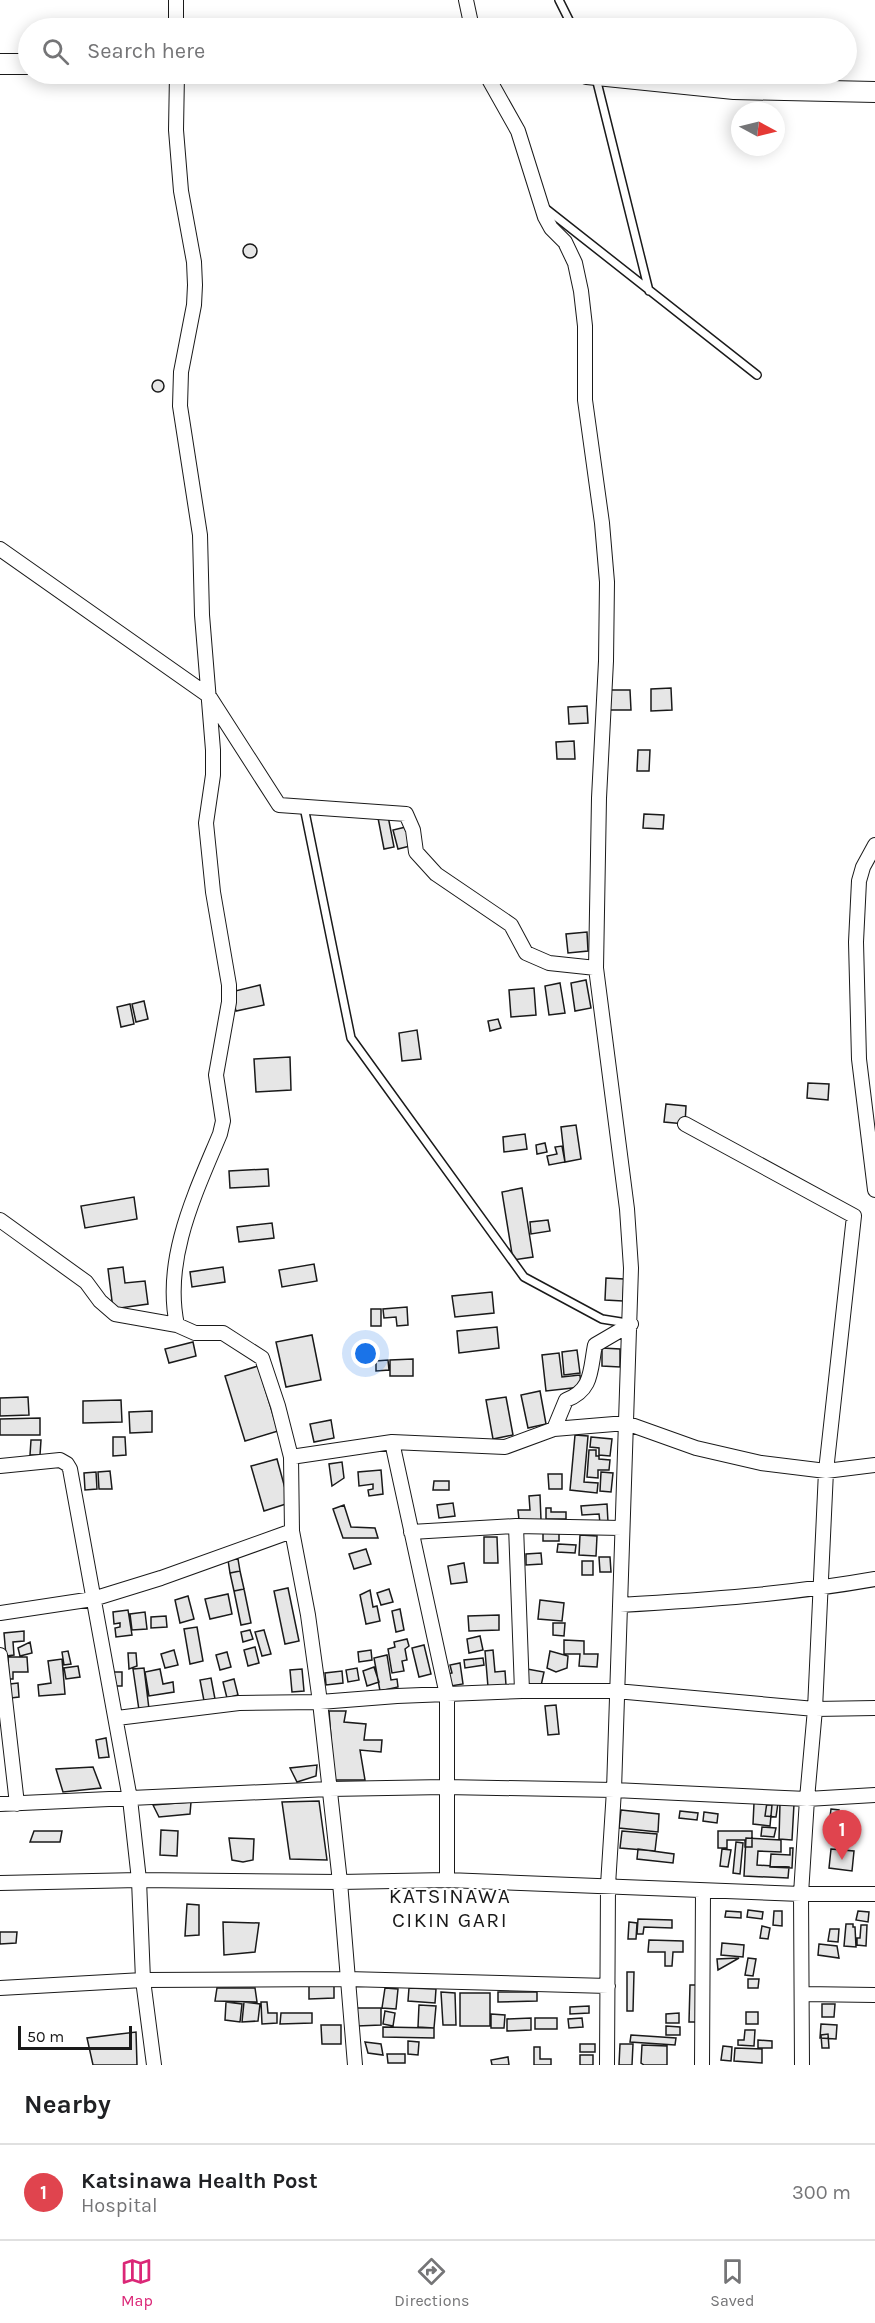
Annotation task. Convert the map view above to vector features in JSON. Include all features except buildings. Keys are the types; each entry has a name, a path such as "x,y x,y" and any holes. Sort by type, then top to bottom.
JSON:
{"street":[{"path":"176,0 176,18"},
{"path":"466,0 470,18"},
{"path":"0,64 18,64"},
{"path":"177,84 176,139 181,191 194,262 195,285 194,305 181,372 180,405 200,535 202,615 213,775 206,823 213,892 229,986 229,1002 216,1075 223,1121 220,1134 186,1218 179,1248 173,1307 177,1325"},
{"path":"492,84 518,131 540,204 551,228 565,242 575,263 585,326 585,400 602,523 607,582 606,661 599,798 596,968 627,1209 631,1268 631,1324 614,1790 608,1886 607,2065"},
{"path":"688,84 734,89 875,92"},
{"path":"0,549 209,696 279,805 406,814 413,831 417,852 436,874 511,925 526,953 549,963 596,968"},
{"path":"875,845 859,880 856,942 859,1059 875,1190"},
{"path":"684,1124 854,1216 826,1471 815,1709 801,1894 802,2065"},
{"path":"0,1220 86,1282 100,1301 115,1314 177,1325 195,1333 223,1333 262,1359 279,1406 291,1457 292,1531 308,1615 320,1702 340,1882 355,2065"},
{"path":"554,1429 566,1400 579,1395 587,1385 595,1345 631,1324"},
{"path":"291,1457 392,1442 505,1447 554,1429 626,1423 696,1448 761,1463 826,1471 875,1465"},
{"path":"392,1442 447,1695 445,1787 447,1881"},
{"path":"0,1466 60,1460 67,1464 117,1718 130,1799 139,1880 143,1980 153,2065"},
{"path":"411,1533 516,1526 622,1528"},
{"path":"516,1526 522,1691"},
{"path":"0,1613 93,1599 161,1578 292,1531"},
{"path":"620,1605 696,1601 821,1588 875,1579"},
{"path":"0,1655 17,1804"},
{"path":"117,1718 239,1703 320,1702 522,1691 616,1691 815,1709 875,1708"},
{"path":"0,1804 329,1789 445,1787 614,1790 807,1799 875,1796"},
{"path":"0,1883 139,1880 447,1881 801,1894 875,1894"},
{"path":"702,2065 703,1891"},
{"path":"0,1988 143,1980 347,1979 608,1986"},
{"path":"802,1994 875,1995"}],"lane":[{"path":"559,0 568,18"},
{"path":"597,84 649,291"},
{"path":"540,204 757,375"},
{"path":"304,807 351,1038 524,1277 602,1319 631,1324"}],"place":[{"name":"Katsinawa Health Post","path":"842,1860"}],"district":[{"name":"KATSINAWA CIKIN GARI","path":"450,1908"}]}
